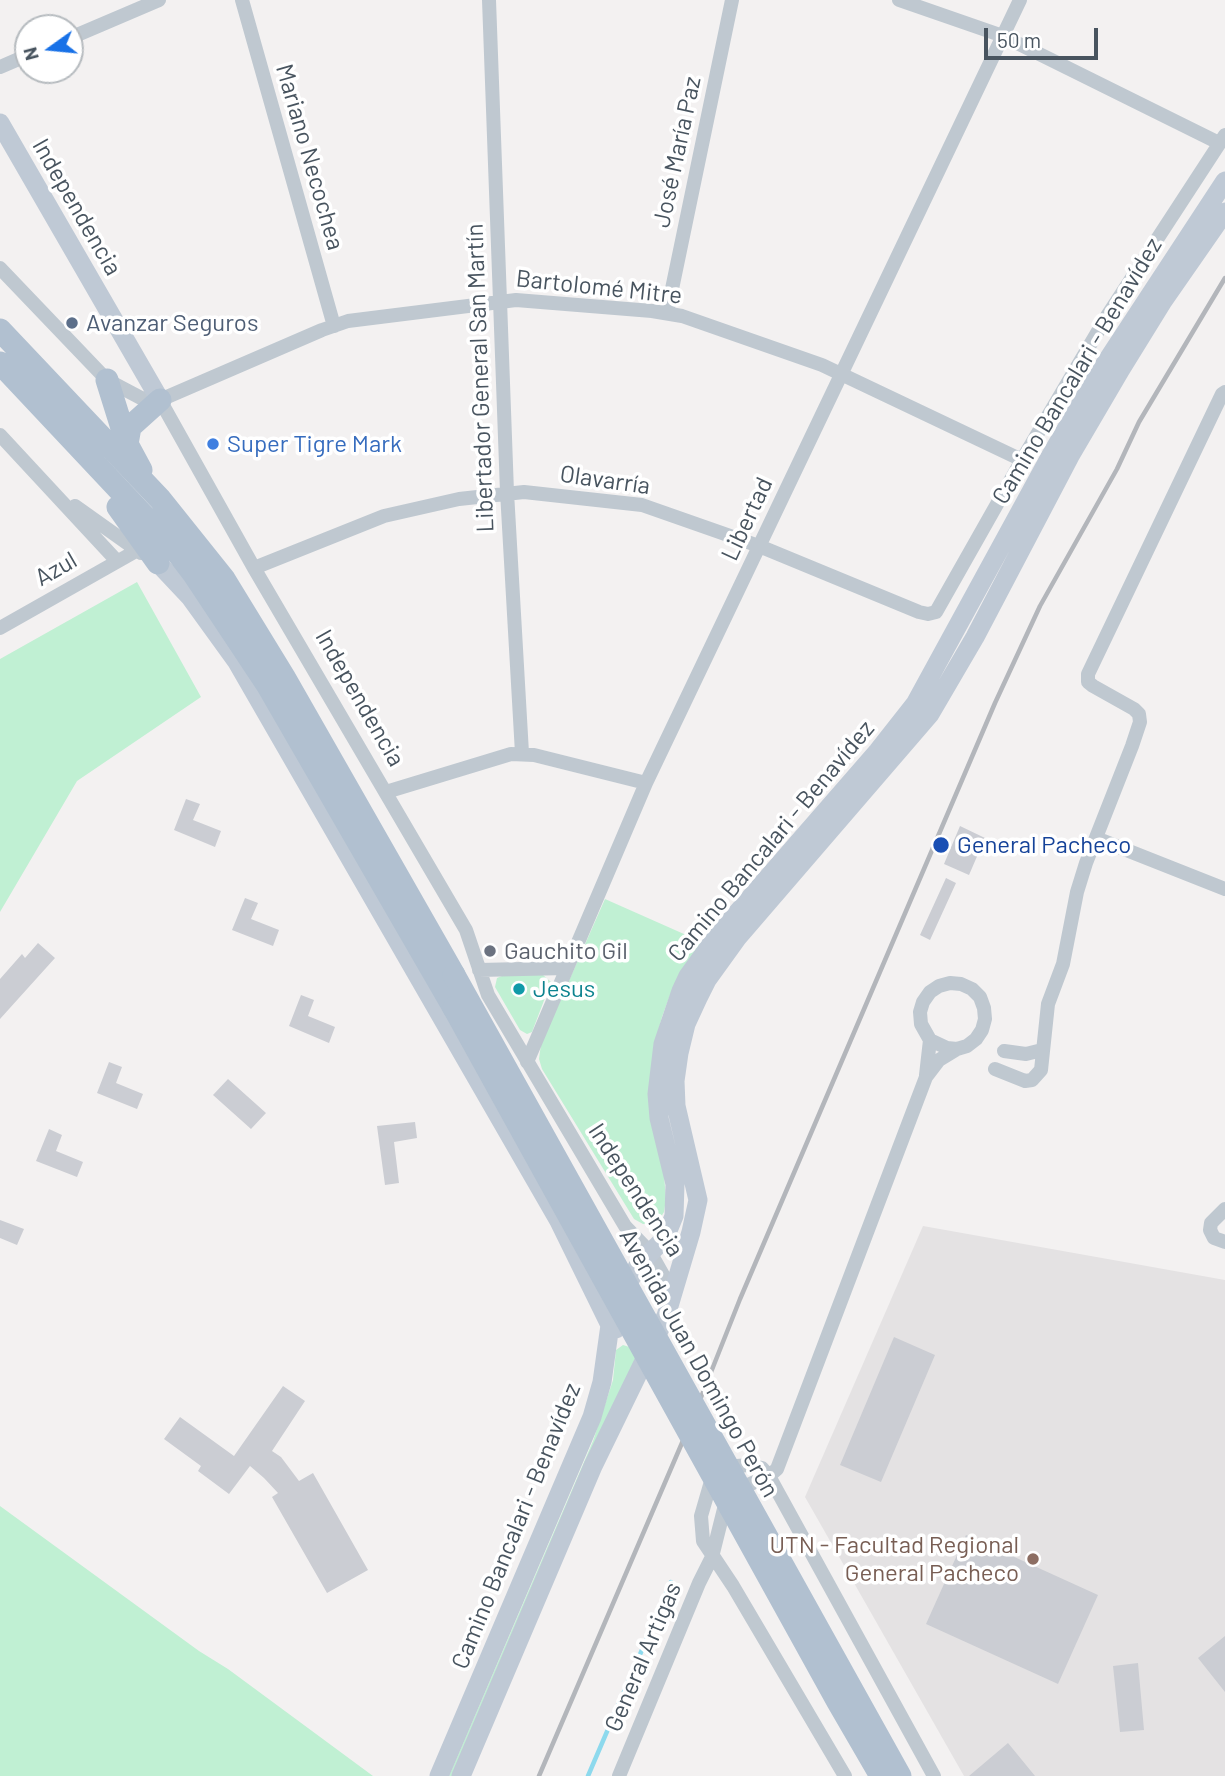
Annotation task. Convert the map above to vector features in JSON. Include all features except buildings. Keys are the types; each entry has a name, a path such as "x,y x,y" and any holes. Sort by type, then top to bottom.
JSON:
{"main road":[{"name":"Independencia","path":"0,123 160,400"},
{"name":"Camino Bancalari - Benavídez","path":"439,1776 592,1417 602,1382 610,1325 632,1273 664,1238 674,1216 675,1184 659,1118 658,1072 668,1024 688,976 717,936 878,751 915,704 1091,387 1225,181"},
{"name":"Camino Bancalari - Benavídez","path":"461,1776 593,1466 666,1316 698,1200 676,1106 675,1081 686,1024 698,998 707,980 738,937 930,714 956,671 1070,456 1163,301 1225,212"},
{"path":"0,330 160,499"},
{"path":"0,363 174,548 219,610 268,686 454,1008 881,1776"},
{"path":"107,380 127,444 160,499"},
{"path":"127,444 130,427 160,400"},
{"path":"69,439 159,563 190,597 237,662 559,1221 610,1325 651,1349"},
{"name":"Avenida Juan Domingo Perón","path":"160,499 209,559 246,614 454,975 900,1776"}],"street":[{"path":"84,32 159,0"},
{"name":"Mariano Necochea","path":"242,0 334,326"},
{"name":"Libertador General San Martín","path":"489,0 498,301 522,753"},
{"name":"José María Paz","path":"667,313 732,0"},
{"path":"899,0 1003,36 1222,139 1107,316 1021,460"},
{"name":"Libertad","path":"527,1062 646,783 1020,0"},
{"path":"0,268 107,380 134,396 160,400"},
{"name":"Bartolomé Mitre","path":"160,400 334,326 363,318 516,300 667,313 842,373 1021,460"},
{"name":"Independencia","path":"160,400 254,568 466,930 488,995 625,1226 650,1252 663,1275 671,1299"},
{"path":"995,1069 1024,1081 1032,1080 1041,1070 1048,1004 1063,964 1069,924 1080,883 1140,722 1139,714 1134,709 1088,682 1088,674 1223,401"},
{"path":"0,435 116,560"},
{"name":"Olavarría","path":"254,568 384,516 447,501 507,492 632,502 759,546 919,612 932,614 940,609 1021,460"},
{"path":"54,491 136,551 159,563"},
{"name":"Azul","path":"0,628 136,551"},
{"path":"386,792 478,762 522,753 646,783"},
{"path":"1096,838 1225,889"},
{"path":"479,970 566,968"},
{"path":"950,983 972,989 980,998 985,1019 976,1039 967,1046 957,1048 947,1048 930,1040 921,1024 920,1012 930,992 950,983"},
{"path":"769,1476 777,1469 783,1456 926,1077 930,1040"},
{"path":"926,1077 939,1060 957,1048"},
{"path":"1004,1051 1026,1054 1042,1050"},
{"path":"1225,1209 1211,1223 1210,1230 1214,1238 1225,1242"},
{"path":"845,1776 733,1586 703,1541 700,1528 703,1504 710,1485 723,1471 749,1465 762,1468 769,1476 934,1776"},
{"name":"General Artigas","path":"618,1776 712,1557 720,1517 733,1496 748,1485 769,1476"}],"shaded area":[{"name":"UTN - Facultad Regional General Pacheco","path":"923,1226 1225,1280 1225,1776 964,1776 805,1497"}],"green space":[{"path":"137,582 201,697 77,781 0,912 0,659"},
{"path":"605,899 702,942 670,995 654,1047 666,1200 659,1220 650,1224 634,1219 542,1069 539,1059 541,1044"},
{"path":"504,975 543,975 551,982 532,1032 527,1034 520,1030 495,987 497,978"},
{"path":"623,1345 639,1350 454,1776 449,1776 593,1441 613,1380 616,1350"},
{"path":"0,1506 199,1651 228,1669 373,1776 0,1776"}],"waterway":[{"path":"588,1776 671,1582"}],"railway":[{"path":"539,1776 995,703 1040,606 1117,469 1139,422 1225,278"}],"place":[{"name":"Avanzar Seguros","path":"72,323"},
{"name":"Super Tigre Mark","path":"213,444"},
{"name":"General Pacheco","path":"941,845"},
{"name":"Gauchito Gil","path":"490,951"},
{"name":"Jesus","path":"519,989"},
{"name":"UTN - Facultad Regional General Pacheco","path":"1033,1559"}]}
